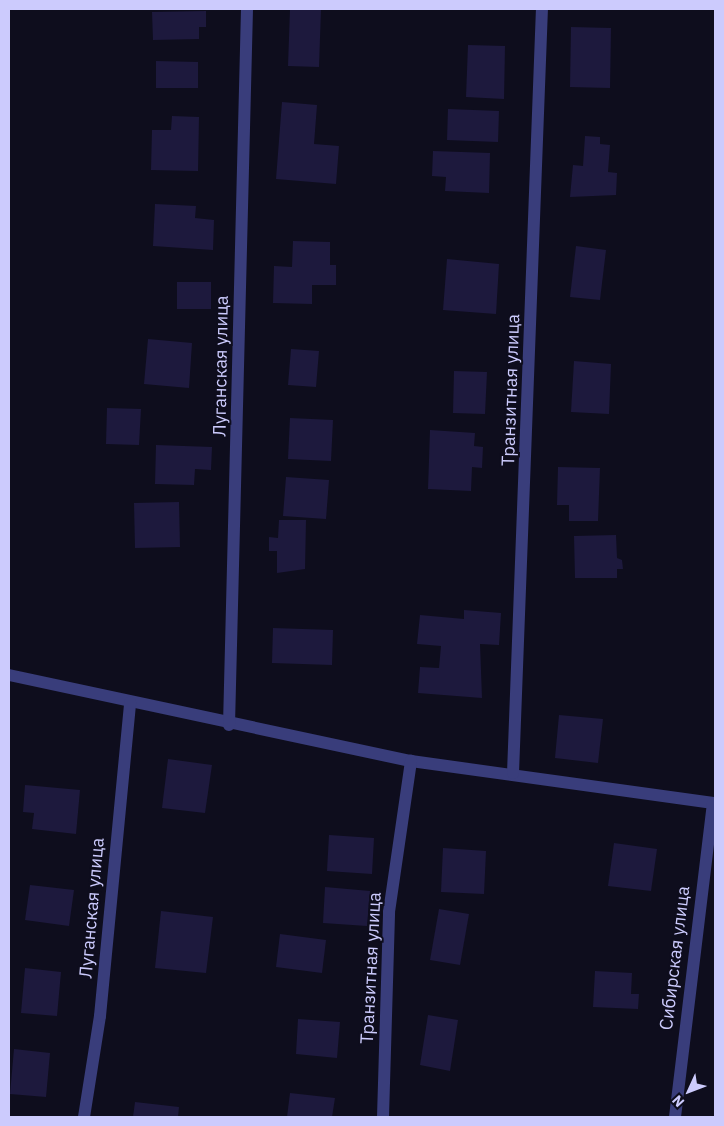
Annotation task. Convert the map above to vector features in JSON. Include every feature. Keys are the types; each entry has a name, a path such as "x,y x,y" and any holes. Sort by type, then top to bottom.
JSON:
{"street":[{"name":"Луганская улица","path":"229,724 247,9"},
{"name":"Транзитная улица","path":"513,773 542,9"},
{"path":"9,675 229,724 411,761 513,773 714,803"},
{"name":"Луганская улица","path":"84,1117 100,1016 130,702"},
{"name":"Транзитная улица","path":"383,1117 389,912 411,761"},
{"name":"Сибирская улица","path":"675,1117 714,803"}],"building":[{"path":"290,9 321,9 319,67 288,66"},
{"path":"206,11 206,27 199,27 199,39 153,40 152,12"},
{"path":"571,27 611,28 610,88 570,87"},
{"path":"468,45 505,46 504,99 466,97"},
{"path":"156,61 198,62 198,88 156,88"},
{"path":"282,102 317,105 314,144 339,146 336,184 276,179"},
{"path":"448,109 499,111 498,142 447,140"},
{"path":"172,116 199,117 198,171 151,170 152,130 171,130"},
{"path":"585,136 600,137 600,144 610,145 608,172 617,173 616,195 570,197 573,165 583,166"},
{"path":"433,151 490,153 489,193 445,191 446,177 432,176"},
{"path":"155,204 196,206 195,218 214,220 213,250 153,246"},
{"path":"293,241 330,242 330,265 336,265 336,285 312,285 312,304 273,303 274,266 292,267"},
{"path":"576,246 606,250 600,300 570,297"},
{"path":"447,259 499,264 496,314 443,310"},
{"path":"177,282 211,282 211,309 177,309"},
{"path":"148,339 192,343 189,388 144,384"},
{"path":"291,349 319,351 316,387 288,385"},
{"path":"574,361 611,364 609,414 571,412"},
{"path":"454,371 487,372 485,414 453,413"},
{"path":"107,408 141,409 139,445 106,444"},
{"path":"290,418 333,420 331,461 288,459"},
{"path":"430,430 475,433 474,446 483,447 482,468 472,467 471,491 428,489"},
{"path":"156,445 212,447 211,470 195,469 194,485 155,484"},
{"path":"558,467 600,468 598,521 569,521 569,505 557,505"},
{"path":"286,477 329,480 326,519 283,516"},
{"path":"179,502 180,547 135,548 134,503"},
{"path":"279,520 306,520 305,569 277,573 277,551 269,551 269,537 278,538"},
{"path":"616,535 617,558 622,560 623,569 617,569 617,578 575,578 574,536"},
{"path":"464,610 501,613 499,645 480,644 482,698 418,693 420,667 439,668 441,646 417,644 420,615 464,619"},
{"path":"273,628 333,630 332,665 272,663"},
{"path":"559,715 603,719 598,763 555,758"},
{"path":"168,759 212,765 205,813 162,808"},
{"path":"25,785 80,790 76,834 32,829 34,813 23,812"},
{"path":"329,835 374,838 372,874 327,871"},
{"path":"614,843 657,849 651,891 608,886"},
{"path":"443,848 486,851 484,894 441,892"},
{"path":"30,885 74,890 69,926 25,920"},
{"path":"325,887 370,891 367,926 323,923"},
{"path":"439,909 469,914 460,965 430,960"},
{"path":"161,911 213,917 206,973 155,968"},
{"path":"280,934 326,940 322,973 276,967"},
{"path":"25,968 61,972 57,1016 21,1013"},
{"path":"595,971 632,973 631,994 639,994 638,1009 593,1007"},
{"path":"428,1015 458,1020 450,1071 420,1065"},
{"path":"298,1019 340,1022 337,1058 296,1054"},
{"path":"14,1049 50,1053 46,1097 10,1094"},
{"path":"290,1093 335,1098 332,1117 287,1117"},
{"path":"135,1102 179,1107 178,1117 133,1117"}]}
